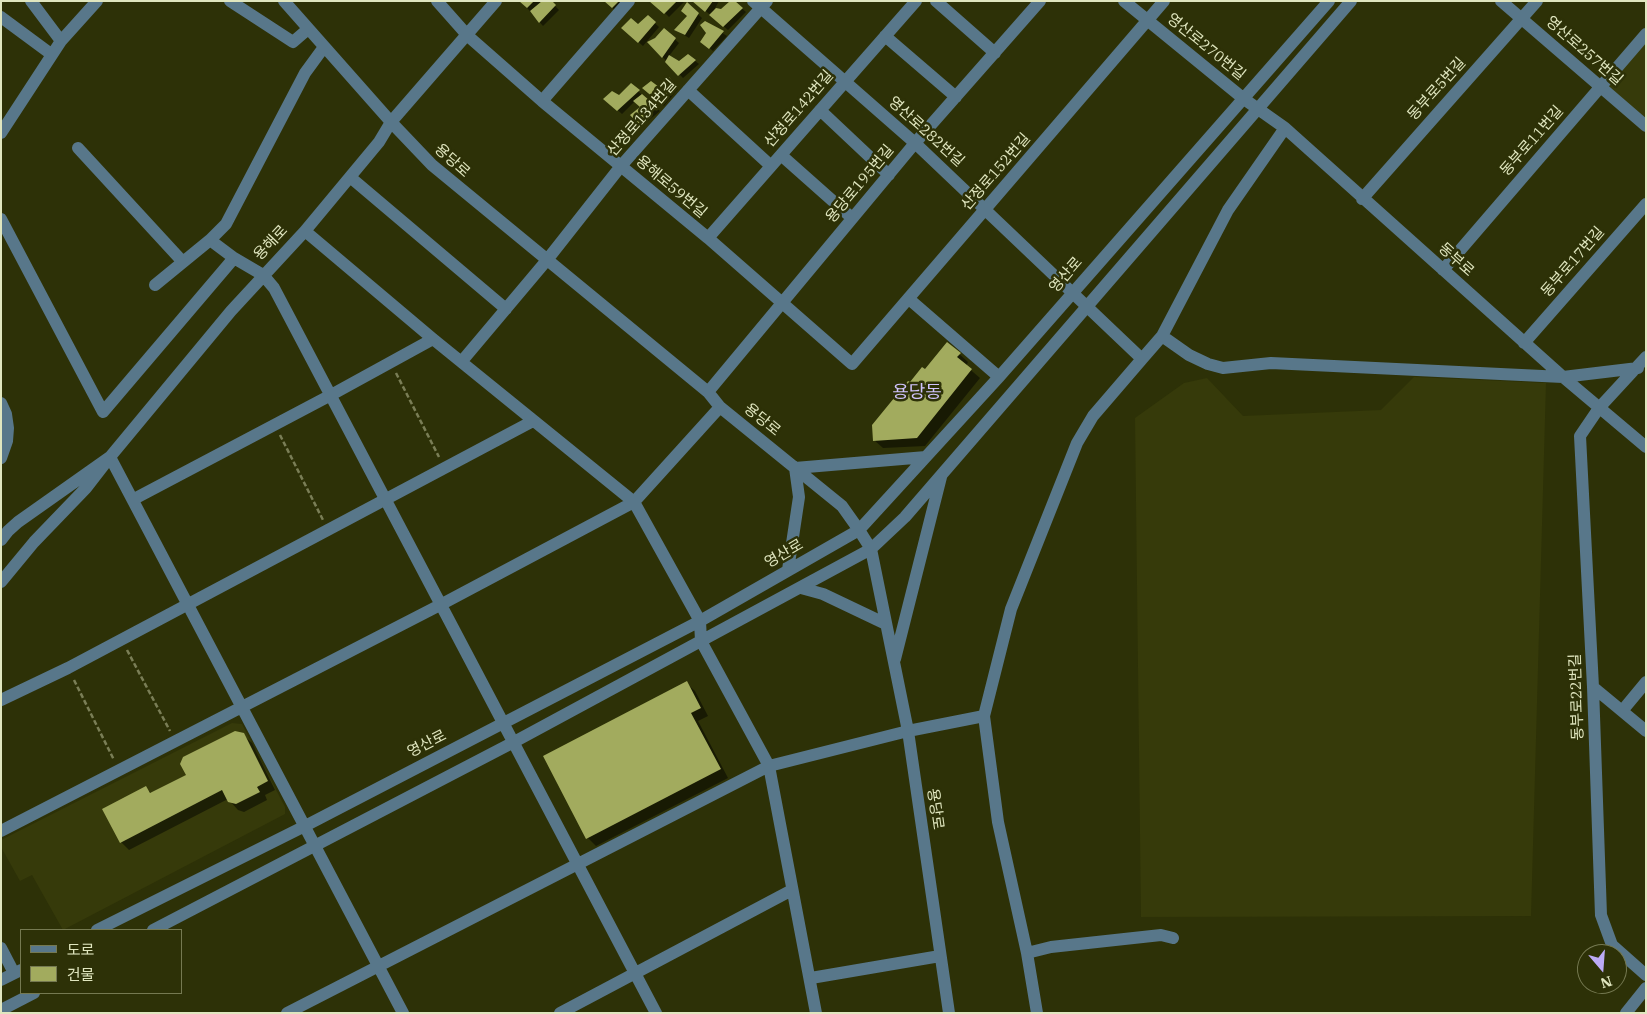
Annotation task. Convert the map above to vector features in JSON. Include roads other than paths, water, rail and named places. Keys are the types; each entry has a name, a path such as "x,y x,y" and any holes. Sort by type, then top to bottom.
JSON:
{"street":[{"path":"31,1 61,40"},
{"path":"1,133 61,40 97,1"},
{"path":"230,1 293,42 308,29"},
{"name":"용당로","path":"284,1 391,122 451,182 708,392 720,407 842,506 859,530 870,549 908,731 949,1013"},
{"name":"용해로59번길","path":"437,1 468,36 542,102 708,238 852,364"},
{"name":"용해로","path":"1,540 8,531 57,493 110,457 263,276 305,231 379,142 391,122 468,36 496,1"},
{"path":"542,102 629,1"},
{"name":"산정로142번길","path":"708,238 916,1"},
{"path":"936,1 995,53"},
{"name":"용당로195번길","path":"708,392 889,174 1040,1"},
{"name":"영산로270번길","path":"1124,1 1244,99"},
{"name":"산정로152번길","path":"852,364 1164,1"},
{"name":"영산로","path":"99,929 305,826 700,621 859,530 999,377 1329,1"},
{"path":"155,929 514,742 870,549 905,517 1350,1"},
{"name":"영산로257번길","path":"1501,1 1646,126"},
{"name":"동부로5번길","path":"1362,199 1536,1"},
{"name":"영산로282번길","path":"760,4 845,82 916,143 1142,359"},
{"name":"산정로134번길","path":"462,361 547,260 621,166 760,4"},
{"path":"1,17 52,54"},
{"name":"동부로11번길","path":"1443,270 1646,34"},
{"path":"885,36 956,97"},
{"path":"155,285 210,240 226,224 305,73 324,47"},
{"path":"688,90 771,166"},
{"name":"동부로","path":"1244,99 1285,128 1524,343 1646,447"},
{"path":"820,110 889,174"},
{"path":"1038,1013 1027,953 998,822 984,716 1011,609 1077,443 1093,416 1162,336 1228,210 1285,128"},
{"path":"78,148 182,261"},
{"path":"781,154 852,218"},
{"path":"350,177 506,309"},
{"name":"동부로17번길","path":"1524,343 1646,204"},
{"path":"1,220 103,412 234,258"},
{"path":"305,231 433,339 634,502 700,621 701,642 769,766 792,890 811,978 816,1013"},
{"path":"210,240 263,276 274,288 656,1013"},
{"path":"909,299 999,377"},
{"path":"1162,336 1189,355 1208,364 1223,368 1271,363 1563,377 1641,368"},
{"path":"134,499 433,339"},
{"name":"동부로22번길","path":"1646,357 1641,368 1599,408 1580,436 1594,687 1601,914 1612,944 1646,975"},
{"path":"1,403 6,414 8,428 7,441 1,458"},
{"path":"1,831 244,707 634,502 720,407"},
{"path":"1,700 68,668 533,421"},
{"path":"1,582 34,542 86,488 110,457 244,707 403,1013"},
{"path":"788,570 798,497 795,468 926,457"},
{"path":"894,664 942,474"},
{"path":"801,588 824,594 886,624"},
{"path":"1622,711 1646,682"},
{"path":"1594,687 1646,731"},
{"path":"288,1013 769,766 908,731 984,716"},
{"path":"560,1013 792,890"},
{"path":"1027,953 1051,948 1161,935 1174,938"},
{"path":"1,948 18,971 1,980"},
{"path":"811,978 940,956"},
{"path":"1626,1013 1646,988"},
{"path":"1,1010 32,994"}],"district":[{"name":"용당동","path":"917,393"}]}
